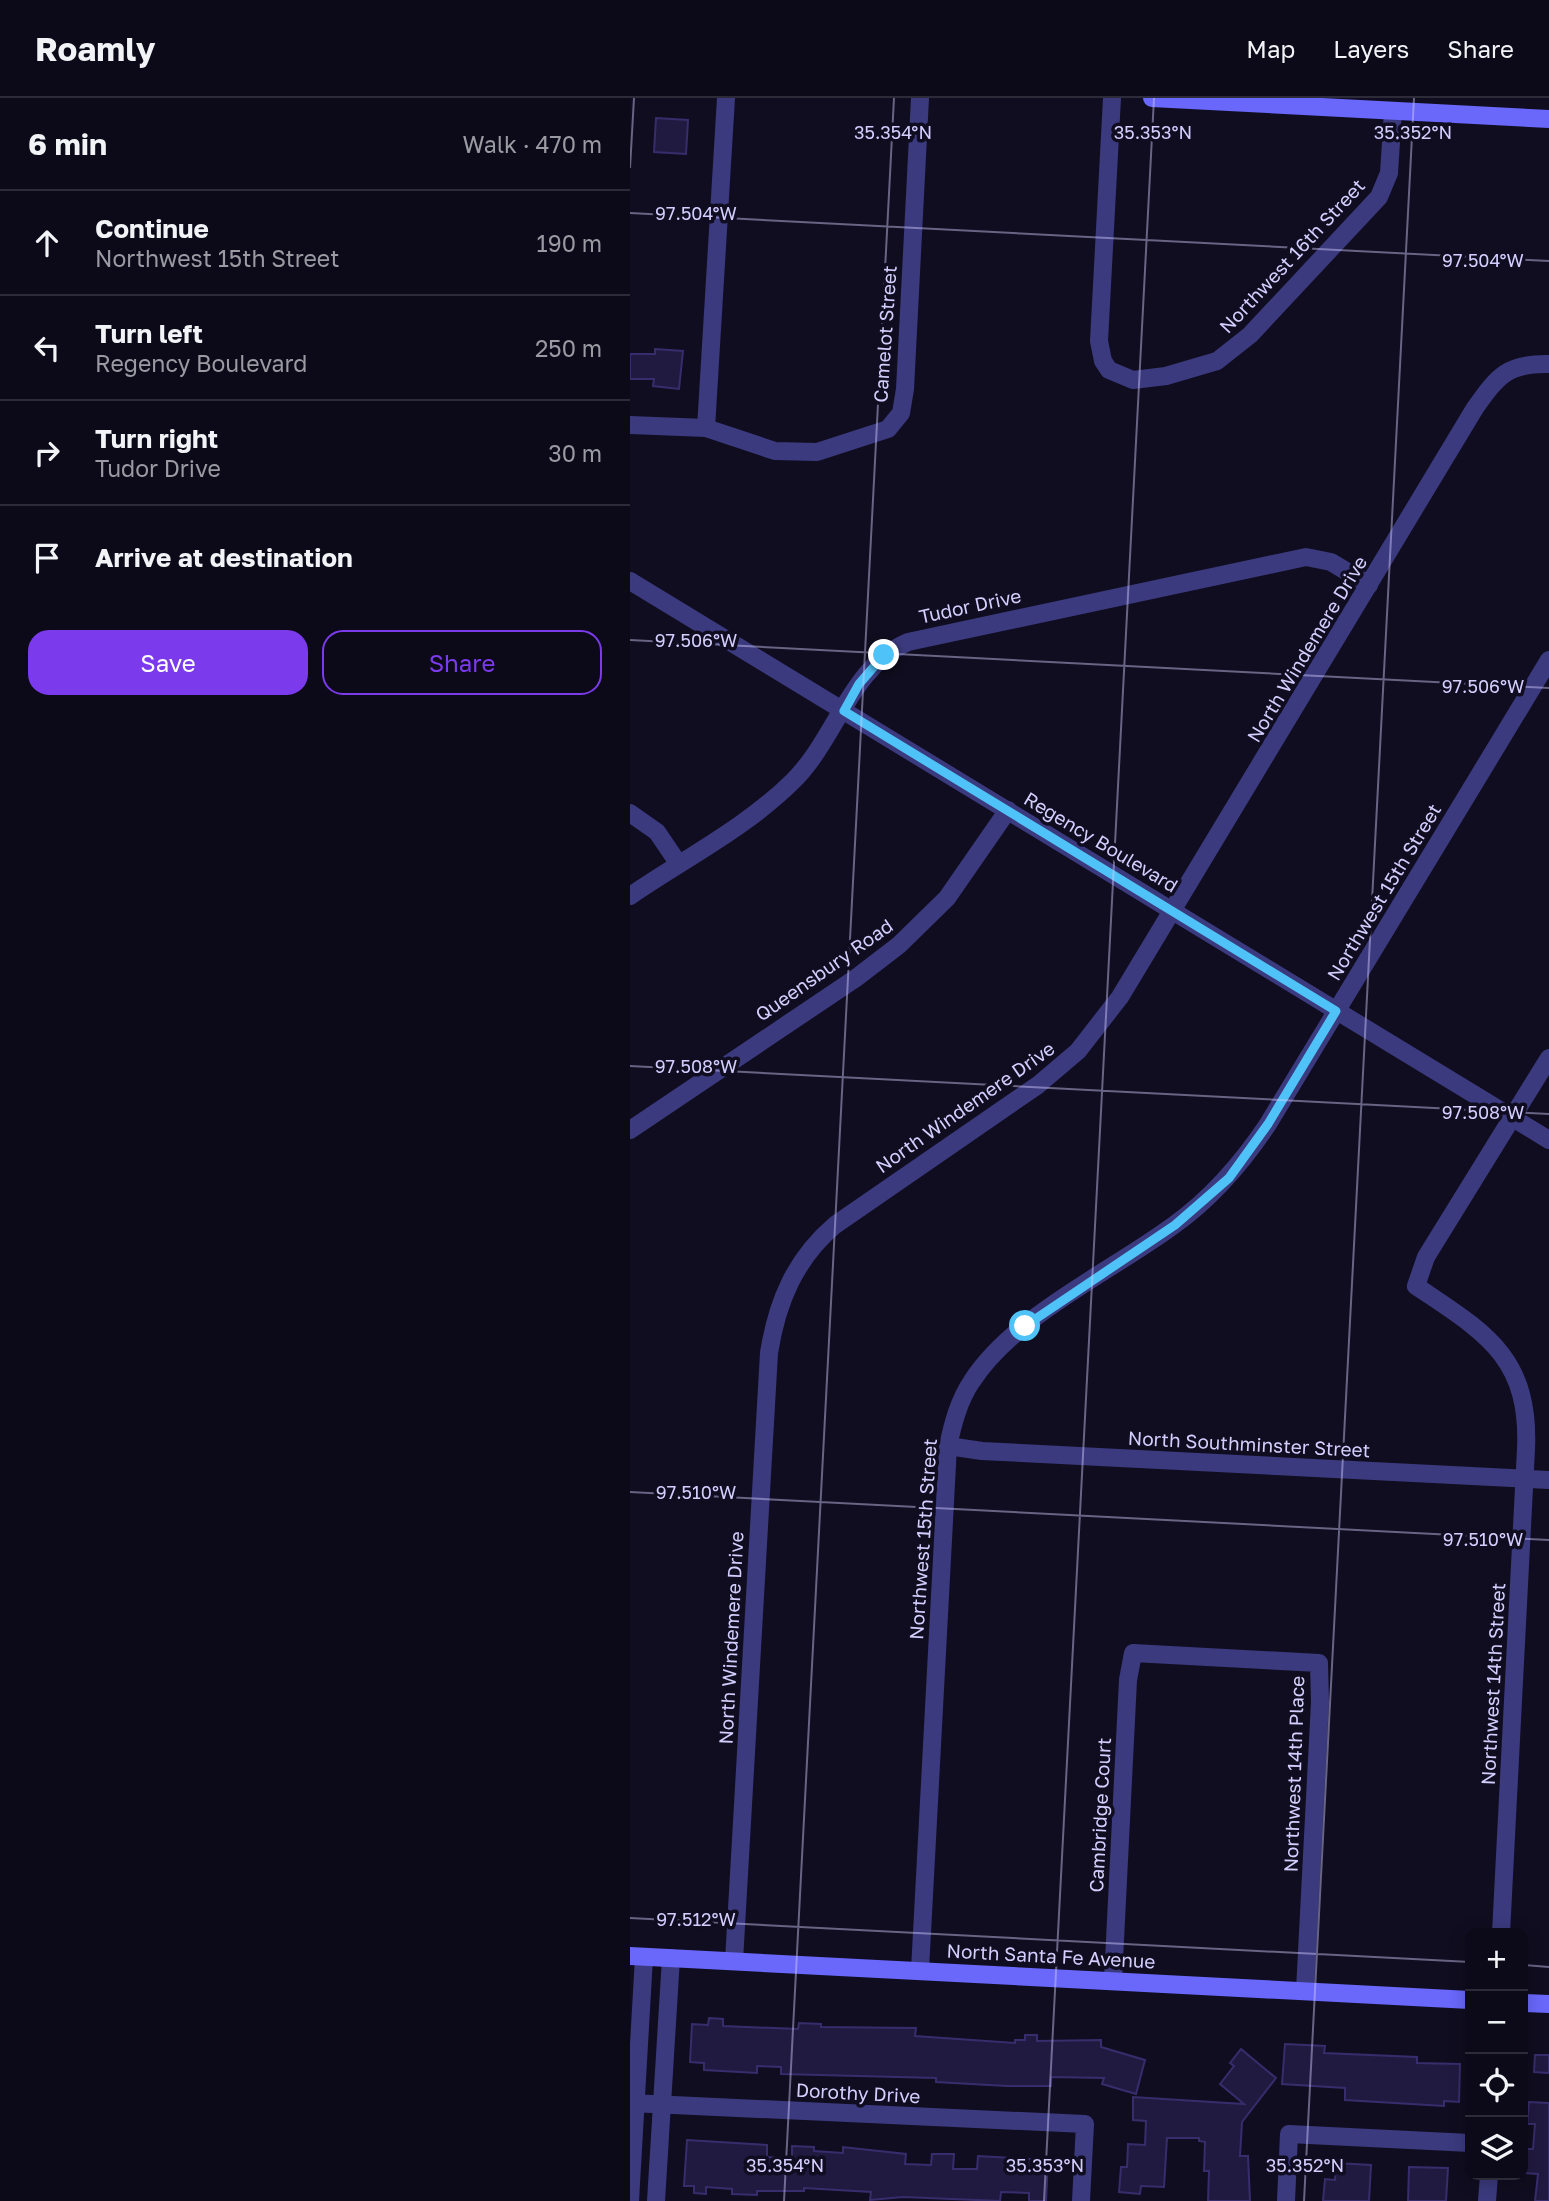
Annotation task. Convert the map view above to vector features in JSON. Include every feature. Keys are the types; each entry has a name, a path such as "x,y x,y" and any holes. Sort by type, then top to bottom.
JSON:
{"main road":[{"path":"1152,98 1549,119"},
{"name":"North Santa Fe Avenue","path":"637,1956 1465,2000"},
{"path":"1528,2003 1549,2004"}],"street":[{"path":"706,428 726,98"},
{"name":"Camelot Street","path":"630,425 706,428 775,451 801,453 874,436 888,429 898,419 905,389 920,98"},
{"name":"Northwest 16th Street","path":"1112,98 1099,341 1103,361 1115,375 1144,380 1204,366 1217,360 1250,335 1379,197 1389,173 1393,111"},
{"name":"North Windemere Drive","path":"734,1961 769,1353 777,1309 787,1287 806,1255 835,1225 1038,1086 1078,1051 1121,997 1475,408 1496,379 1517,366 1549,364"},
{"name":"Tudor Drive","path":"630,896 790,784 804,770 872,667 894,648 908,642 1306,557 1331,562 1369,585"},
{"name":"Regency Boulevard","path":"630,581 1549,1140"},
{"name":"Northwest 15th Street","path":"920,1970 948,1446 970,1383 999,1348 1025,1326 1175,1225 1229,1178 1268,1124 1549,660"},
{"name":"Queensbury Road","path":"630,1130 856,978 899,945 947,898 972,867 1008,810"},
{"path":"630,813 657,832 678,863"},
{"name":"Northwest 14th Street","path":"1502,1928 1525,1410 1511,1368 1479,1328 1416,1286 1426,1257 1549,1058"},
{"name":"North Southminster Street","path":"948,1446 982,1451 1549,1480"},
{"name":"Cambridge Court","path":"1113,1980 1128,1680 1133,1653"},
{"name":"Northwest 14th Place","path":"1133,1653 1319,1663 1320,1702 1305,1990"},
{"path":"630,2201 637,1956"},
{"path":"656,2201 671,1958"},
{"name":"Dorothy Drive","path":"634,2103 1085,2124 1081,2201"},
{"path":"1286,2201 1289,2134 1465,2143"},
{"path":"1488,2201 1489,2180"}],"building":[{"path":"656,118 688,120 686,154 654,152"},
{"path":"655,349 683,351 679,389 653,386 654,379 630,379 630,354 655,354"},
{"path":"709,2018 723,2019 723,2026 798,2029 799,2023 821,2024 821,2027 916,2028 915,2036 1015,2043 1015,2040 1025,2040 1025,2035 1037,2035 1037,2041 1101,2040 1101,2047 1145,2060 1136,2094 1102,2084 1104,2078 1051,2077 1051,2086 1007,2086 936,2082 936,2078 781,2074 781,2067 757,2066 757,2073 704,2070 704,2063 690,2062 692,2024 708,2025"},
{"path":"1285,2044 1325,2046 1324,2053 1417,2057 1417,2063 1460,2064 1459,2102 1444,2101 1444,2106 1345,2100 1345,2088 1282,2084"},
{"path":"1241,2049 1276,2078 1242,2122 1240,2156 1248,2156 1250,2201 1208,2201 1209,2171 1204,2171 1205,2142 1199,2141 1199,2138 1167,2138 1164,2187 1141,2186 1140,2194 1119,2192 1121,2167 1127,2167 1128,2144 1145,2145 1146,2121 1133,2120 1133,2097 1244,2104 1220,2084 1234,2066 1230,2063"},
{"path":"1535,2055 1549,2055 1549,2073 1534,2072"},
{"path":"1529,2102 1549,2103 1549,2201 1535,2201 1538,2174 1528,2173 1528,2149 1533,2149 1535,2124 1528,2124"},
{"path":"687,2140 767,2145 767,2157 792,2158 792,2146 843,2153 843,2147 906,2154 905,2164 931,2165 932,2154 954,2154 953,2169 977,2169 978,2156 1048,2160 1046,2201 1029,2201 1029,2193 1001,2192 1000,2201 903,2197 870,2200 871,2192 804,2188 804,2191 757,2191 757,2195 732,2194 732,2189 706,2187 706,2194 694,2193 694,2186 684,2186"},
{"path":"1336,2163 1371,2165 1369,2201 1323,2201 1325,2179 1335,2180"},
{"path":"1409,2167 1448,2168 1446,2201 1408,2201"}],"route":[{"path":"884,655 859,684 844,711 1336,1011 1268,1124 1229,1178 1175,1225 1025,1326"}]}
